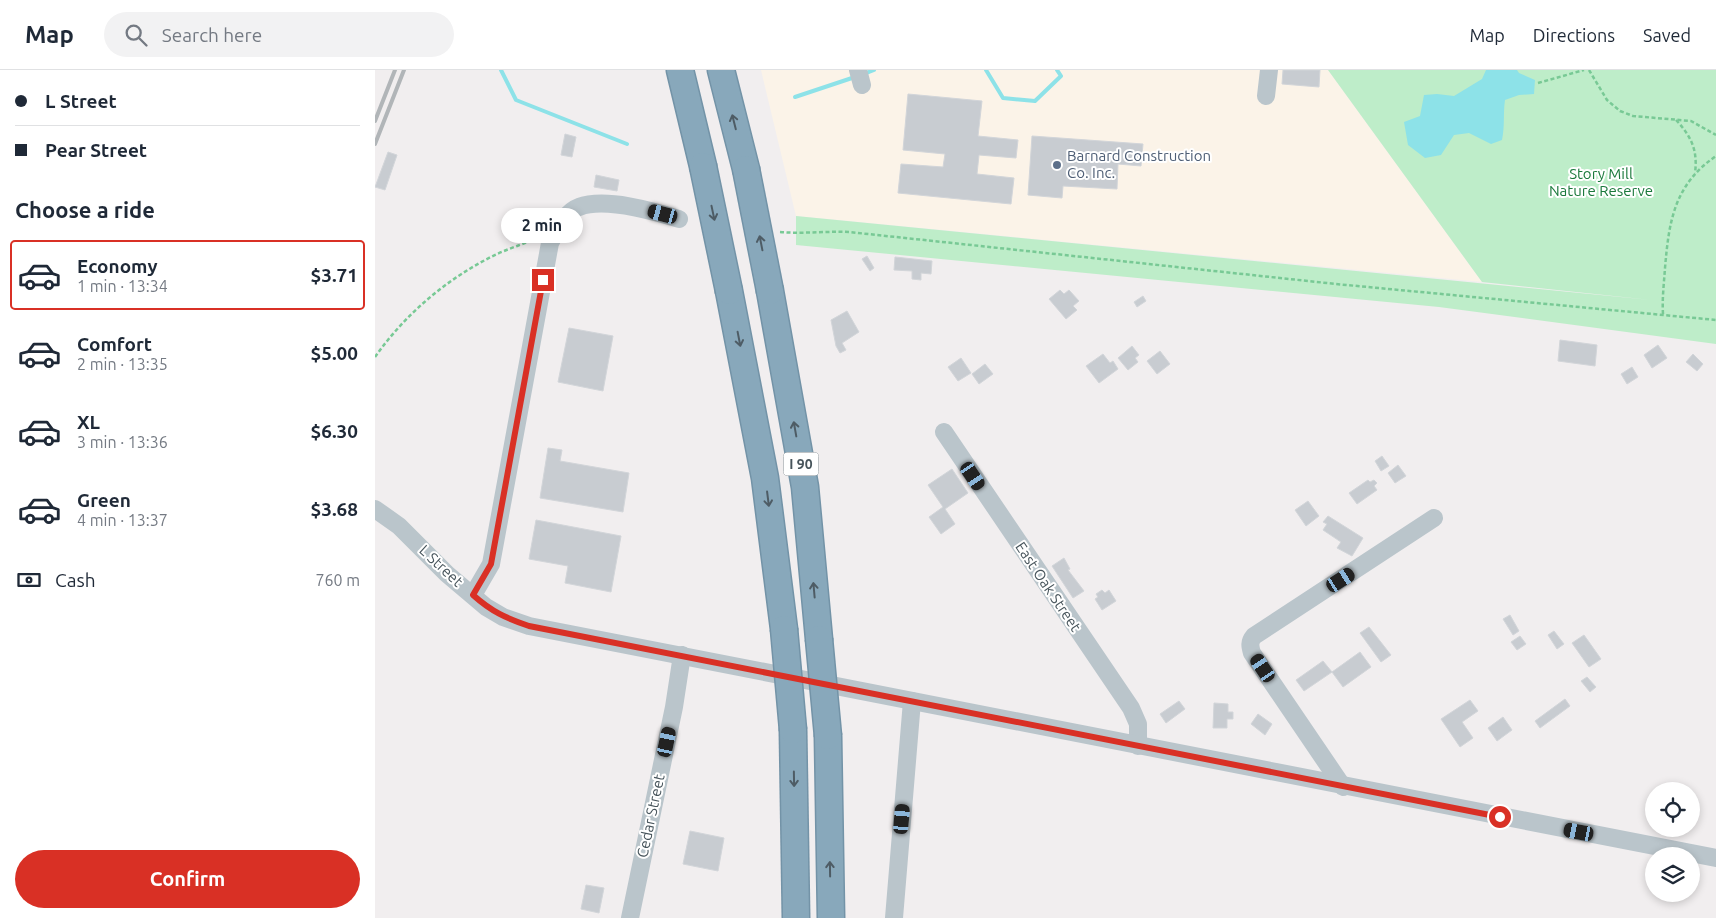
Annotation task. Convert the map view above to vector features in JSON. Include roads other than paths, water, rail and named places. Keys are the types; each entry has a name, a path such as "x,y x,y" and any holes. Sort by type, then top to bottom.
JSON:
{"highway":[{"name":"I 90","path":"680,70 703,166 765,478 784,629 793,730 796,918"},
{"name":"I 90","path":"721,70 746,169 805,487 828,736 831,918"}],"street":[{"path":"1266,96 1269,70"},
{"path":"473,595 491,564 550,243 569,214 578,207 592,204 641,208 679,218"},
{"name":"East Oak Street","path":"944,432 1131,708 1138,724 1138,746"},
{"name":"L Street","path":"375,509 399,526 447,574 486,607 503,617 529,626 682,654 1343,787 1716,858"},
{"path":"1343,787 1253,653 1250,644 1251,640 1254,636 1434,518"},
{"name":"Cedar Street","path":"630,918 674,706 682,654"},
{"path":"894,918 912,701"}],"water":[{"path":"1486,70 1517,70 1519,73 1535,80 1534,94 1519,95 1505,100 1502,140 1491,144 1469,133 1454,135 1441,155 1425,158 1408,145 1404,122 1420,116 1424,95 1454,96 1482,79"}],"waterway":[{"path":"501,70 516,100 627,144"},
{"path":"864,74 874,70"},
{"path":"986,70 1003,98 1035,101 1061,76 1057,70"},
{"path":"795,97 855,77"}],"railway":[{"path":"375,121 395,70"},
{"path":"375,144 404,70"}],"place":[{"name":"Barnard Construction Co. Inc.","path":"1057,165"}],"park label":[{"name":"Story Mill Nature Reserve","path":"1601,182"}]}
